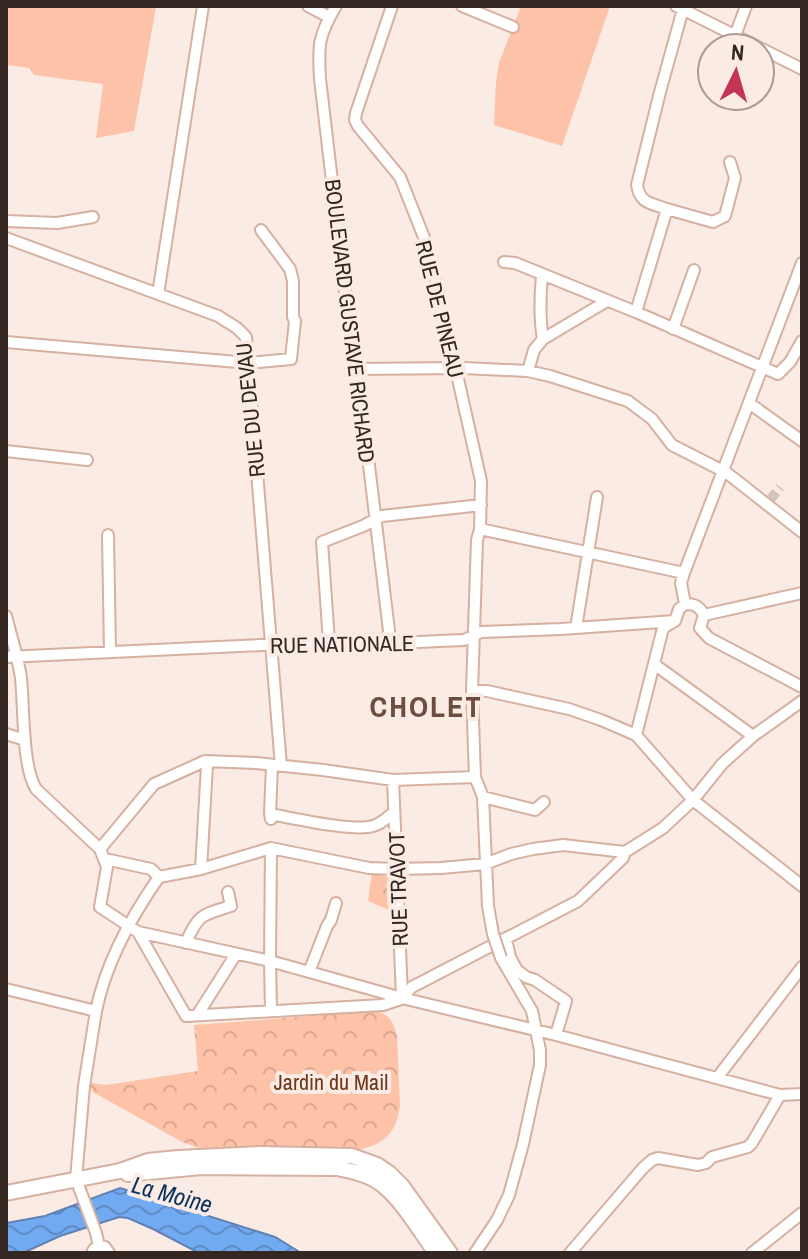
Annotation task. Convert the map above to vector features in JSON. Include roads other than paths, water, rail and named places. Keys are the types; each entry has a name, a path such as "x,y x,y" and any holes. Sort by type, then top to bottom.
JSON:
{"main road":[{"path":"6,1196 78,1186 116,1176 201,1167 337,1168 386,1179 402,1186 450,1253"},
{"path":"386,1179 436,1253"}],"street":[{"path":"158,294 203,6"},
{"path":"308,6 329,17"},
{"name":"BOULEVARD GUSTAVE RICHARD","path":"336,6 322,31 318,48 354,369 364,424 390,639"},
{"name":"RUE DE PINEAU","path":"392,6 355,120 400,177 429,250 481,481 475,511 475,523 480,529"},
{"path":"462,6 513,27"},
{"path":"736,32 746,6"},
{"path":"727,32 680,8 637,185 639,196 646,202 713,222 725,216 735,178 730,162"},
{"path":"776,56 802,69"},
{"path":"636,312 667,209"},
{"path":"6,221 57,223 93,217"},
{"path":"6,342 249,363 291,359 295,321 293,281 290,269 261,230"},
{"name":"RUE DU DEVAU","path":"6,238 218,316 246,337 273,645 277,766 271,818 367,828 383,822 394,812"},
{"path":"504,262 515,263 636,312 778,374 790,362 802,341"},
{"path":"685,604 681,583 684,573 802,263"},
{"path":"673,329 694,270"},
{"path":"542,275 540,310 543,339"},
{"path":"528,371 534,350 543,339 607,301"},
{"path":"354,369 528,371 628,401 652,419 672,445 723,470 768,502 802,532"},
{"path":"749,403 802,441"},
{"path":"6,451 87,460"},
{"path":"576,628 597,497"},
{"path":"329,642 322,542 382,516 476,506"},
{"path":"475,1253 503,1208 517,1169 540,1065 532,1011 501,958 488,906 483,797 475,777 472,691 477,540 480,529 684,573"},
{"path":"108,535 110,652"},
{"path":"704,615 802,593"},
{"path":"636,735 663,628 675,621 679,609 685,604 694,604 701,609 704,615 700,628 709,638 802,687"},
{"path":"6,616 11,656 20,675 29,776 36,789 103,854 151,869 159,877"},
{"name":"RUE NATIONALE","path":"11,656 390,639 400,643 464,640 481,632 675,621"},
{"path":"654,664 753,736"},
{"path":"472,691 487,691 569,709 636,735 693,800 802,886"},
{"path":"159,877 201,869 271,848 369,868 397,869 485,864 511,854 563,845 625,852 663,828 693,800 722,764 753,736 802,701"},
{"path":"6,734 25,740"},
{"path":"103,854 154,784 205,761 393,780 475,777"},
{"path":"201,869 205,761"},
{"name":"RUE TRAVOT","path":"393,780 402,998"},
{"path":"483,797 535,810 544,802"},
{"path":"271,848 271,1011"},
{"path":"133,930 186,1016 383,1005 402,998 412,987 578,901 623,858 625,852"},
{"path":"103,854 107,867 100,907 133,930 270,961 780,1095 802,1094"},
{"path":"100,1251 78,1186 84,1086 96,1011 111,964 133,930 159,877"},
{"path":"186,943 196,921 231,906 228,892"},
{"path":"309,972 336,903"},
{"path":"506,939 517,970 566,1001 556,1035"},
{"path":"198,1014 236,954"},
{"path":"717,1078 802,967"},
{"path":"6,989 96,1011"},
{"path":"570,1253 652,1160 658,1158 698,1165 712,1157 748,1147 780,1095"},
{"path":"752,1253 802,1213"}],"water":[{"path":"120,1188 275,1237 301,1253 199,1253 153,1229 119,1217 60,1236 23,1253 6,1253 6,1223 45,1216"}],"tunnel":[{"path":"770,500 780,487"}],"district":[{"name":"CHOLET","path":"426,707"}],"park label":[{"name":"Jardin du Mail","path":"331,1082"}],"water label":[{"name":"La Moine","path":"172,1195"}]}
